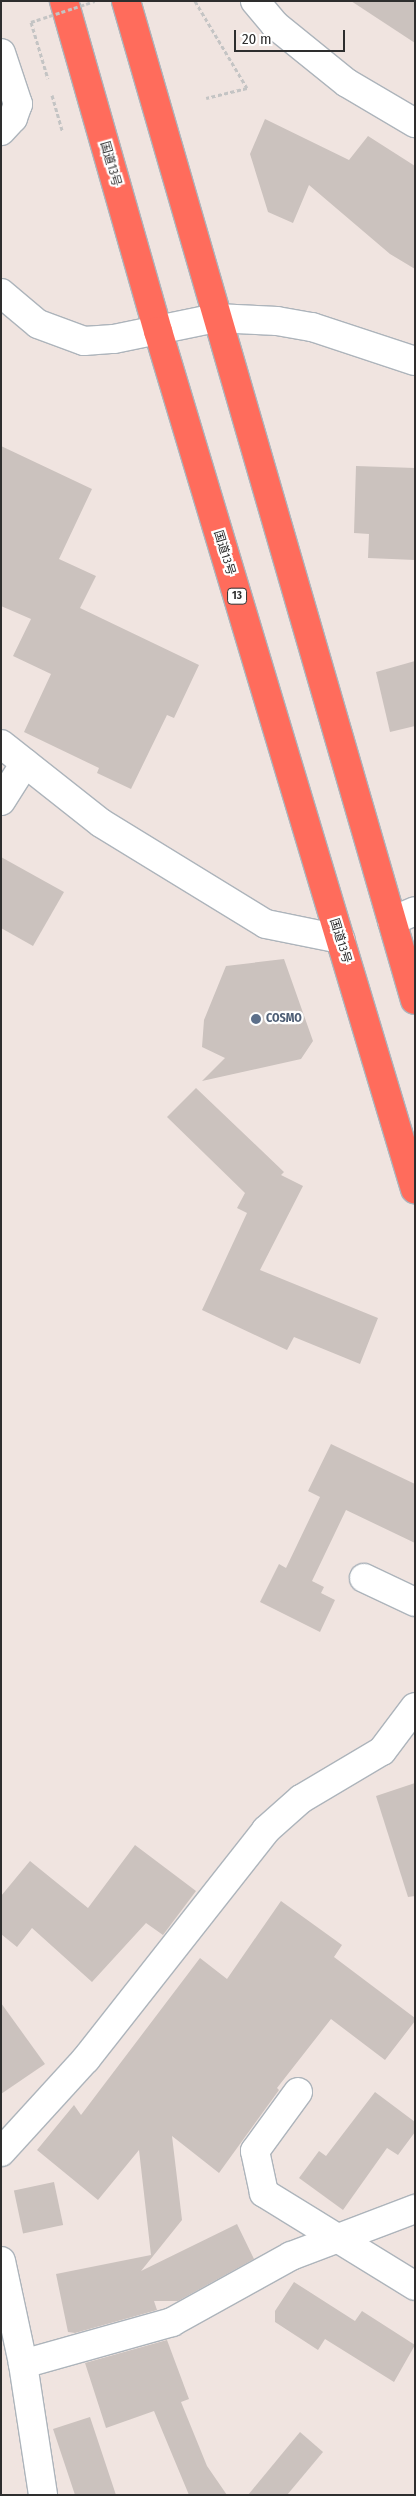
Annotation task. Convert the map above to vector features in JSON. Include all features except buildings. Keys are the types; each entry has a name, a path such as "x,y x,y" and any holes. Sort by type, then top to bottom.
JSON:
{"highway":[{"name":"国道13号","path":"64,1 158,331 415,1189"},
{"path":"127,3 216,318 403,916 415,1000"}],"street":[{"path":"255,1 275,25 347,83 415,123"},
{"path":"1,53 18,104 14,118 1,131"},
{"path":"1,293 38,324 84,341 158,331 216,318 312,327 415,361"},
{"path":"1,744 101,823 266,924 340,939"},
{"path":"1,801 25,763"},
{"path":"364,1578 415,1602"},
{"path":"2,2147 86,2059 266,1830 301,1799 382,1751 415,1707"},
{"path":"298,2092 255,2151 264,2193 415,2286"},
{"path":"22,2364 172,2322 291,2256 415,2209"},
{"path":"1,2261 22,2364 43,2495"}],"path":[{"path":"62,131 31,22 95,1"},
{"path":"195,1 248,88 206,98"}],"place":[{"name":"COSMO","path":"256,1019"}]}
